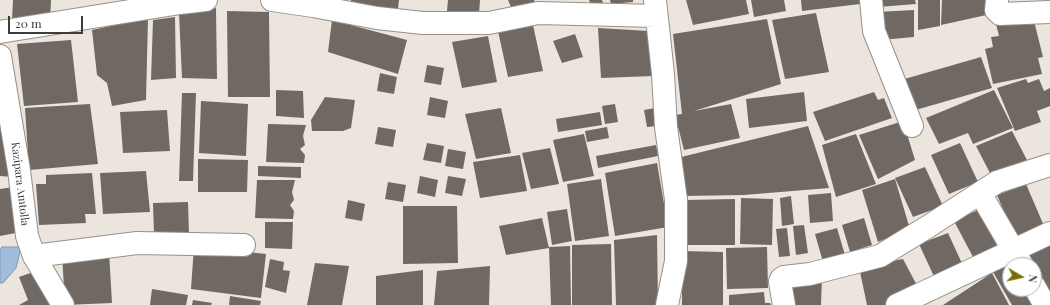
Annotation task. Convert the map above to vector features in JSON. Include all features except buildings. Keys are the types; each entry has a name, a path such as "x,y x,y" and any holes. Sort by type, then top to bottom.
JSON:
{"street":[{"path":"0,32 206,0"},
{"path":"272,0 377,18 423,23 489,23 538,13 655,8 663,74 666,127 676,200 676,261 666,305"},
{"path":"871,0 874,32 912,126"},
{"path":"997,0 996,10 1000,14 1050,12"},
{"name":"Kazipara Amtolla","path":"0,56 19,170 26,236 34,256 63,305"},
{"path":"784,305 780,282 784,277 810,274 880,256 997,182 1050,165"},
{"path":"980,193 1017,257"},
{"path":"897,305 1050,233"},
{"path":"34,256 137,242 244,245"}],"water":[{"path":"2,247 21,247 16,268 3,283 0,283 0,250"}]}
